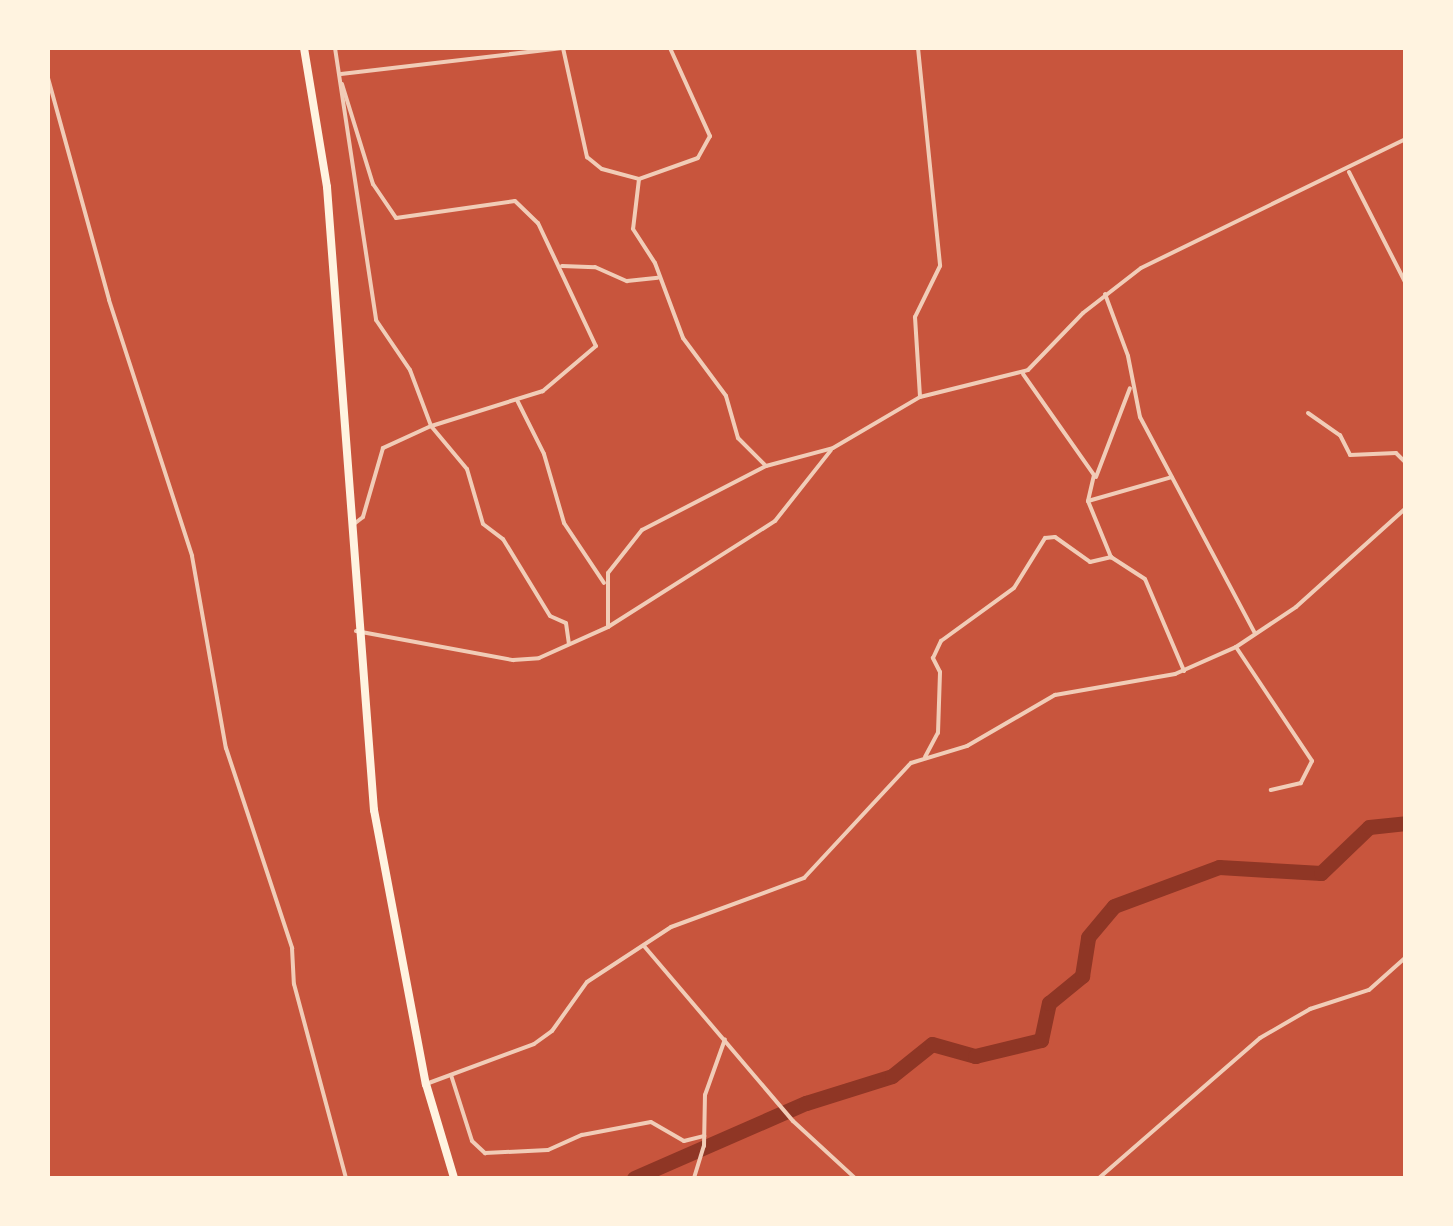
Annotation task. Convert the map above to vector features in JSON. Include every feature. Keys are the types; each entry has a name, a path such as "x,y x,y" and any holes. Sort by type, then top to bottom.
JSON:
{"highway":[{"path":"304,48 327,187 356,631 382,865 426,1084 454,1178"}],"street":[{"path":"335,48 376,320 410,370 431,426 467,468 483,524 503,540 550,616 566,623 569,644"},
{"path":"341,74 562,48 587,157 602,169 638,178 702,155 710,136 670,48"},
{"path":"918,48 940,266 915,318 920,398"},
{"path":"48,78 109,300 192,556 226,748 252,844 289,936 294,984 346,1178"},
{"path":"342,84 373,184 396,218 506,198 538,223 562,266 596,349 543,391 431,426 380,451 363,517 352,524"},
{"path":"608,627 606,584 619,552 642,530 766,466 833,448 920,398 1022,372 1105,294 1141,268 1348,172 1406,139"},
{"path":"1348,172 1406,284"},
{"path":"638,178 633,229 660,278 682,338 726,396 738,438 766,466"},
{"path":"562,266 595,267 633,281 660,278"},
{"path":"1105,294 1128,356 1130,388 1255,634"},
{"path":"1022,372 1095,478"},
{"path":"1130,388 1088,501 1111,558 1145,578 1184,671"},
{"path":"517,400 544,454 564,523 606,584"},
{"path":"1308,413 1340,435 1350,455 1396,453 1406,463"},
{"path":"356,631 513,660 569,644 608,627 785,513 833,448"},
{"path":"1088,501 1172,476"},
{"path":"426,1084 514,1054 552,1031 588,982 684,921 804,878 868,805 925,758 967,746 1062,692 1184,671 1236,647 1296,607 1406,508"},
{"path":"925,758 938,732 940,678 932,658 941,642 1013,589 1047,537 1088,561 1111,558"},
{"path":"1236,647 1312,761 1301,783 1270,790"},
{"path":"644,946 793,1121 855,1178"},
{"path":"1098,1178 1260,1038 1310,1009 1369,990 1406,956"},
{"path":"694,1178 704,1136 705,1095 725,1039"},
{"path":"451,1076 472,1141 486,1153 548,1150 582,1135 651,1122 684,1141 704,1136"}],"waterway":[{"path":"634,1178 806,1103 892,1076 932,1044 975,1056 1041,1040 1049,1003 1082,976 1088,937 1114,906 1219,867 1321,873 1369,827 1406,823"}]}
